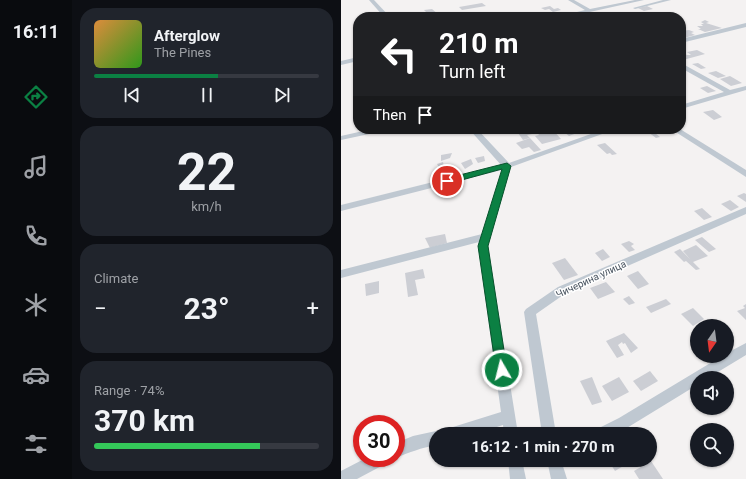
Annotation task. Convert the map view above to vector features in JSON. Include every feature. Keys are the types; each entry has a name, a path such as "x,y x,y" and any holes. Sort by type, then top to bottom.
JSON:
{"street":[{"path":"371,0 382,12"},
{"path":"570,0 590,11"},
{"path":"585,12 642,0"},
{"path":"627,10 669,0"},
{"path":"686,40 746,25"},
{"path":"341,63 353,60"},
{"path":"686,68 730,93"},
{"path":"686,106 746,88"},
{"path":"341,138 360,134"},
{"path":"478,134 507,166"},
{"path":"341,208 507,166 598,134"},
{"path":"683,134 746,174"},
{"path":"507,166 483,246 510,427"},
{"name":"Чичерина улица","path":"548,427 530,312 562,290 746,210"},
{"path":"341,274 485,237"},
{"path":"708,371 746,348"},
{"path":"616,427 690,382"},
{"path":"475,427 509,416"},
{"path":"405,447 413,443 429,440"},
{"path":"341,479 364,467"},
{"path":"516,467 518,479"},
{"path":"556,467 559,479"}],"building":[{"path":"482,3 486,6 462,10 459,7"},
{"path":"550,6 554,9 558,8 561,10 553,12 549,9 545,10 541,8"},
{"path":"647,6 653,9 644,11 638,8"},
{"path":"432,9 436,12 426,12 424,10"},
{"path":"705,20 709,22 706,23 722,28 705,32 698,29 701,29 697,26 703,26 701,24 704,24 701,22"},
{"path":"686,30 694,32 691,33 695,35 686,37"},
{"path":"697,50 705,54 686,59 686,54 691,55 687,52"},
{"path":"698,63 706,68 701,69 692,64"},
{"path":"716,71 726,76 718,78 708,73"},
{"path":"730,76 742,83 731,86 720,79"},
{"path":"707,86 716,91 708,93 700,88"},
{"path":"713,110 722,117 714,120 703,112"},
{"path":"519,134 532,134 527,135 530,138 523,140"},
{"path":"538,134 557,134 561,139 542,144 535,136 539,135"},
{"path":"651,134 656,134 660,137 656,138"},
{"path":"530,138 541,150 534,152 529,147 522,149 516,143"},
{"path":"605,143 617,154 607,154 597,145"},
{"path":"452,153 450,158 441,161 441,155"},
{"path":"484,156 485,161 478,163 475,158"},
{"path":"471,159 473,164 465,169 461,163"},
{"path":"443,162 445,171 441,171 437,164"},
{"path":"744,193 746,194 746,202 737,196"},
{"path":"730,200 739,207 731,211 721,204"},
{"path":"702,208 712,217 704,220 694,211"},
{"path":"445,234 447,243 430,248 425,238"},
{"path":"702,237 716,249 709,252 695,240"},
{"path":"629,241 634,244 631,246 635,250 629,252 621,244"},
{"path":"696,245 708,256 693,262 700,269 696,270 686,261 684,262 674,252 680,249 690,259 683,251"},
{"path":"603,249 610,257 602,261 595,253"},
{"path":"565,258 578,275 564,280 552,263"},
{"path":"423,269 425,278 415,280 418,295 408,297 405,273"},
{"path":"638,271 649,284 638,289 627,276"},
{"path":"379,281 379,293 366,296 365,284"},
{"path":"606,282 615,292 598,299 590,288"},
{"path":"629,296 635,303 629,305 623,299"},
{"path":"666,299 671,304 651,313 646,307"},
{"path":"746,304 746,320 737,311 745,308 743,306"},
{"path":"693,308 704,319 690,319 690,323 681,314"},
{"path":"624,333 638,348 631,353 625,343 623,344 622,342 618,345 624,355 617,358 606,341"},
{"path":"650,371 658,381 641,391 633,381"},
{"path":"592,377 602,402 592,405 580,381"},
{"path":"619,377 629,392 612,401 602,386"},
{"path":"624,423 627,427 617,427"},
{"path":"612,467 622,467 615,471"},
{"path":"641,467 655,467 663,479 639,479 634,471"}],"route":[{"path":"447,181 507,166 483,246 502,370"}]}
